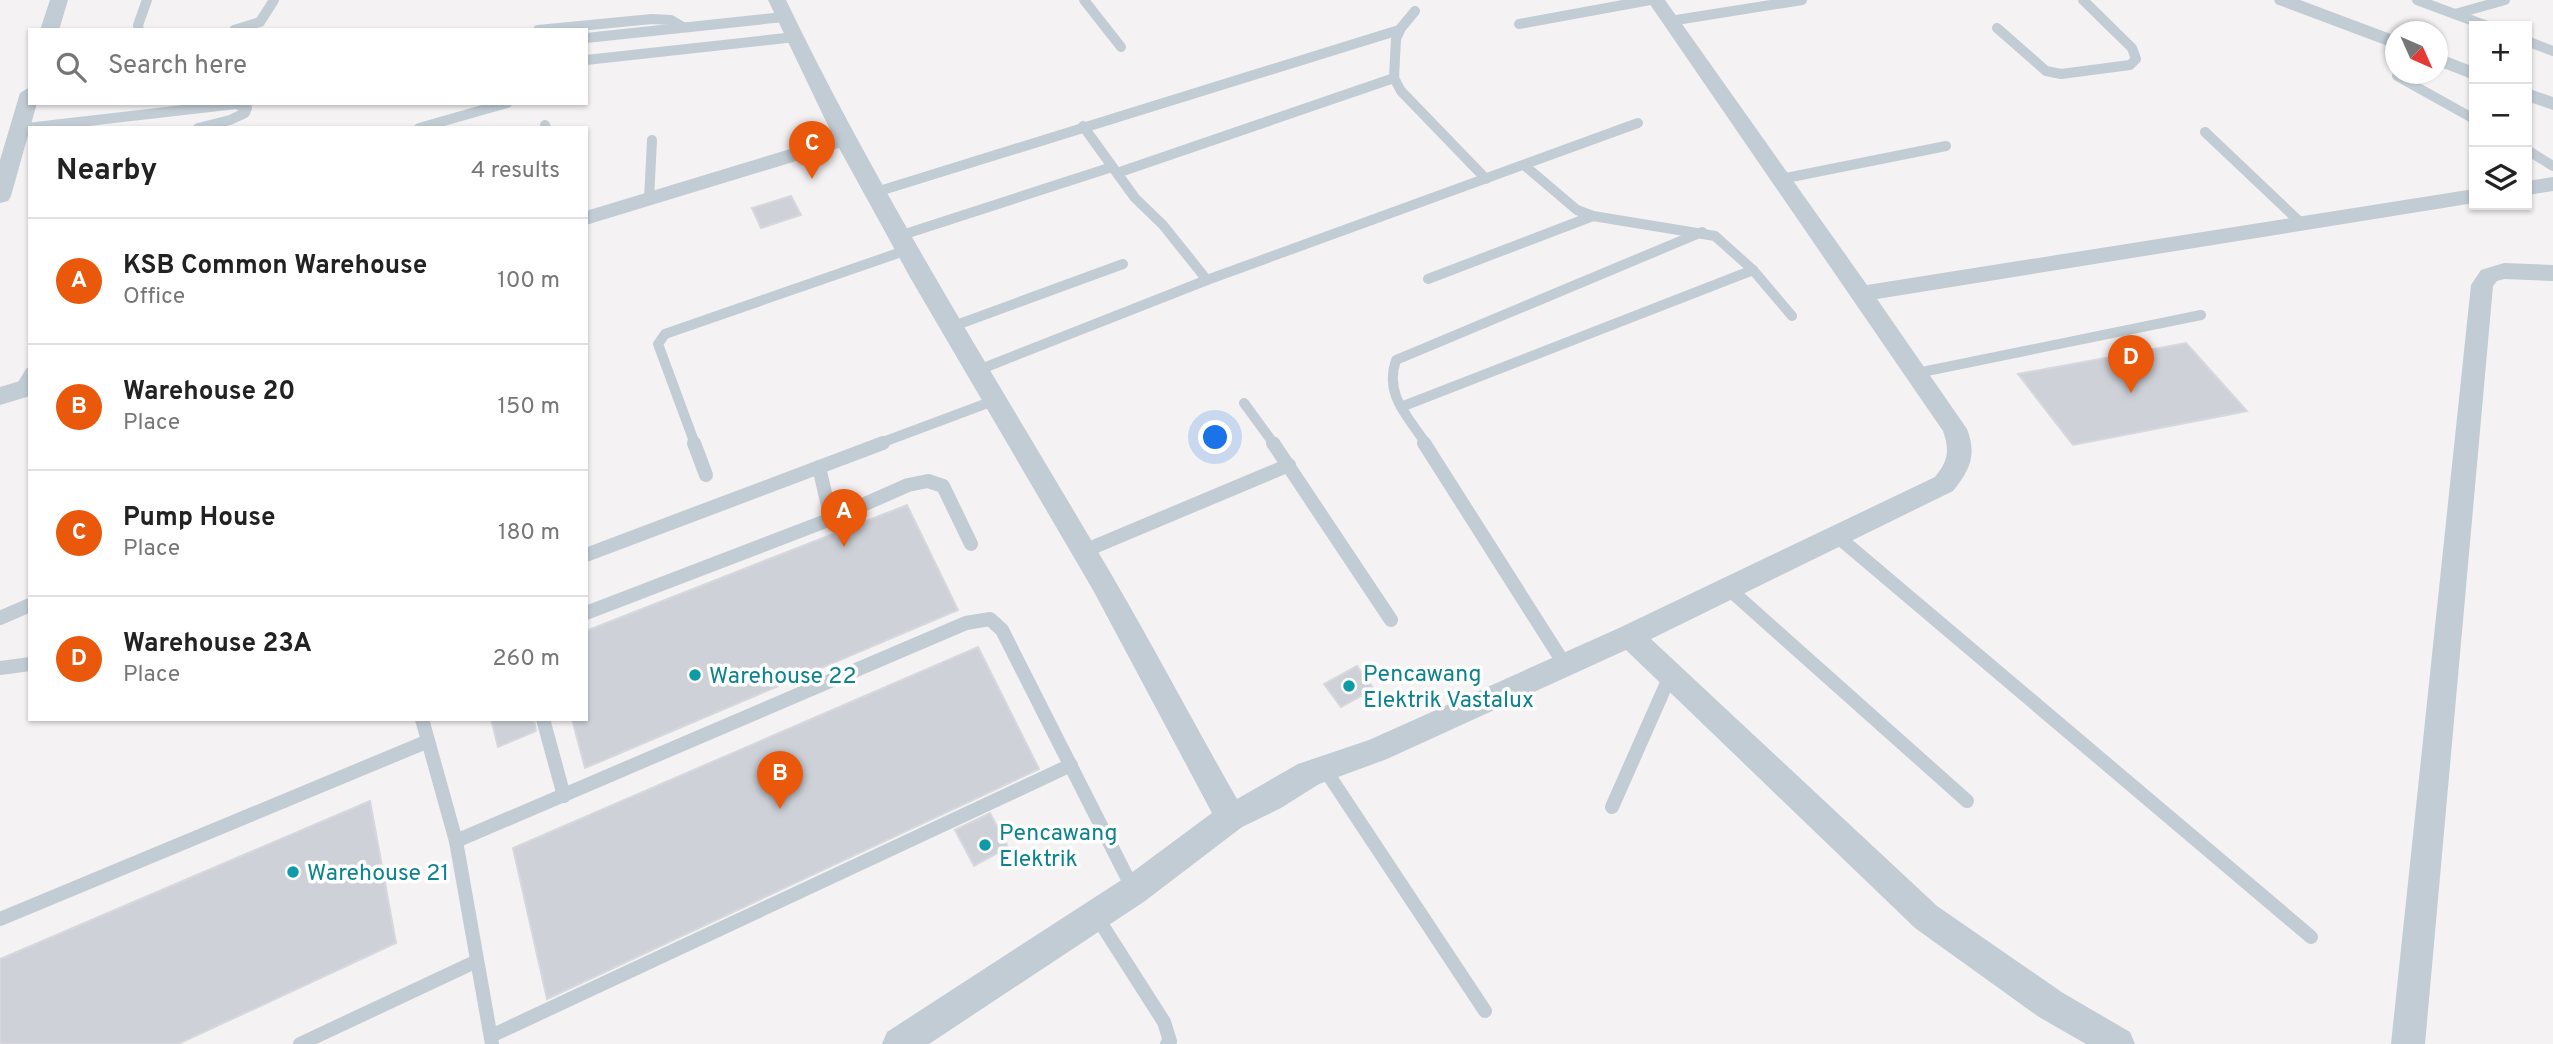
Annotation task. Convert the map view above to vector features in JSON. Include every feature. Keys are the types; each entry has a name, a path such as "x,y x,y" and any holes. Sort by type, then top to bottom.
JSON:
{"street":[{"path":"51,28 59,0"},
{"path":"2283,0 2385,39"},
{"path":"899,1044 1134,890 1231,817 1270,798 1309,774 1377,750 1629,636 1944,484 1959,466 1962,447 1955,429 1663,10"},
{"path":"785,18 873,193 993,401 1084,551 1231,817"},
{"path":"2448,64 2469,72"},
{"path":"2532,96 2553,104"},
{"path":"0,196 28,100"},
{"path":"588,217 844,140"},
{"path":"2532,187 2553,184"},
{"path":"1861,294 2469,197"},
{"path":"2408,1044 2482,285 2489,275 2504,271 2553,273"},
{"path":"1629,636 1926,916 2051,1005 2118,1044"}],"lane":[{"path":"139,28 147,0"},
{"path":"245,28 266,18 274,0"},
{"path":"1084,0 1121,47"},
{"path":"1518,23 1650,0"},
{"path":"1663,10 1802,0"},
{"path":"1997,28 2046,71 2061,74 2130,65 2136,59 2132,48 2083,0"},
{"path":"2417,0 2474,21"},
{"path":"2455,14 2505,0"},
{"path":"1394,78 1398,68 1396,38 1399,30 1415,11"},
{"path":"588,38 785,18"},
{"path":"588,60 785,18"},
{"path":"559,28 652,19 671,20 684,27"},
{"path":"873,193 1399,30"},
{"path":"2532,43 2553,51"},
{"path":"706,475 659,344 666,334 903,243 1394,78"},
{"path":"1394,78 1401,91 1486,179"},
{"path":"2413,84 2469,116"},
{"path":"44,126 227,105"},
{"path":"206,126 245,113 247,108 239,105"},
{"path":"426,126 500,105"},
{"path":"976,371 1207,280 1638,123"},
{"path":"1083,126 1114,170 1207,280"},
{"path":"18,129 28,128"},
{"path":"2205,132 2302,224"},
{"path":"649,200 652,140"},
{"path":"1781,179 1946,146"},
{"path":"2532,153 2553,166"},
{"path":"1524,165 1577,210 1593,216 1715,236 1753,270 1792,316"},
{"path":"1428,279 1593,216"},
{"path":"1566,665 1401,407 1393,393 1391,375 1396,360 1702,232"},
{"path":"951,327 1124,264"},
{"path":"1401,407 1753,270"},
{"path":"1917,373 2202,315"},
{"path":"588,554 993,401"},
{"path":"1244,403 1289,465 1391,620"},
{"path":"1084,551 1289,465"},
{"path":"818,467 831,519"},
{"path":"588,612 831,519 908,485 928,481 943,486 971,544"},
{"path":"1837,536 2311,937"},
{"path":"1728,588 1967,801"},
{"path":"0,618 28,606"},
{"path":"456,841 966,623 990,619 1002,630 1134,890"},
{"path":"0,668 28,664"},
{"path":"1612,807 1670,676"},
{"path":"422,721 426,742 456,841 491,1040 1071,765"},
{"path":"544,721 564,796"},
{"path":"0,919 426,742"},
{"path":"1324,768 1485,1011"},
{"path":"1095,914 1164,1022 1170,1041 1167,1044"},
{"path":"300,1044 477,961"}],"building":[{"path":"791,196 801,215 761,228 752,208"},
{"path":"2186,343 2247,411 2073,445 2018,374"},
{"name":"Warehouse 22","path":"907,505 958,610 585,768 573,721 588,721 588,630"},
{"path":"978,647 1039,769 547,999 513,848"},
{"name":"Pencawang Elektrik Vastalux","path":"1357,666 1374,689 1341,707 1324,684"},
{"path":"492,721 534,721 536,731 498,747"},
{"name":"Warehouse 21","path":"370,801 396,943 178,1044 0,1044 0,959"},
{"name":"Pencawang Elektrik","path":"990,813 1008,847 974,866 955,830"}],"place":[{"name":"Pump House","path":"812,179"},
{"name":"Warehouse 23A","path":"2131,393"},
{"name":"KSB Common Warehouse","path":"844,547"},
{"name":"Warehouse 22","path":"695,675"},
{"name":"Pencawang Elektrik Vastalux","path":"1349,686"},
{"name":"Warehouse 20","path":"780,809"},
{"name":"Pencawang Elektrik","path":"985,845"},
{"name":"Warehouse 21","path":"293,872"}]}
